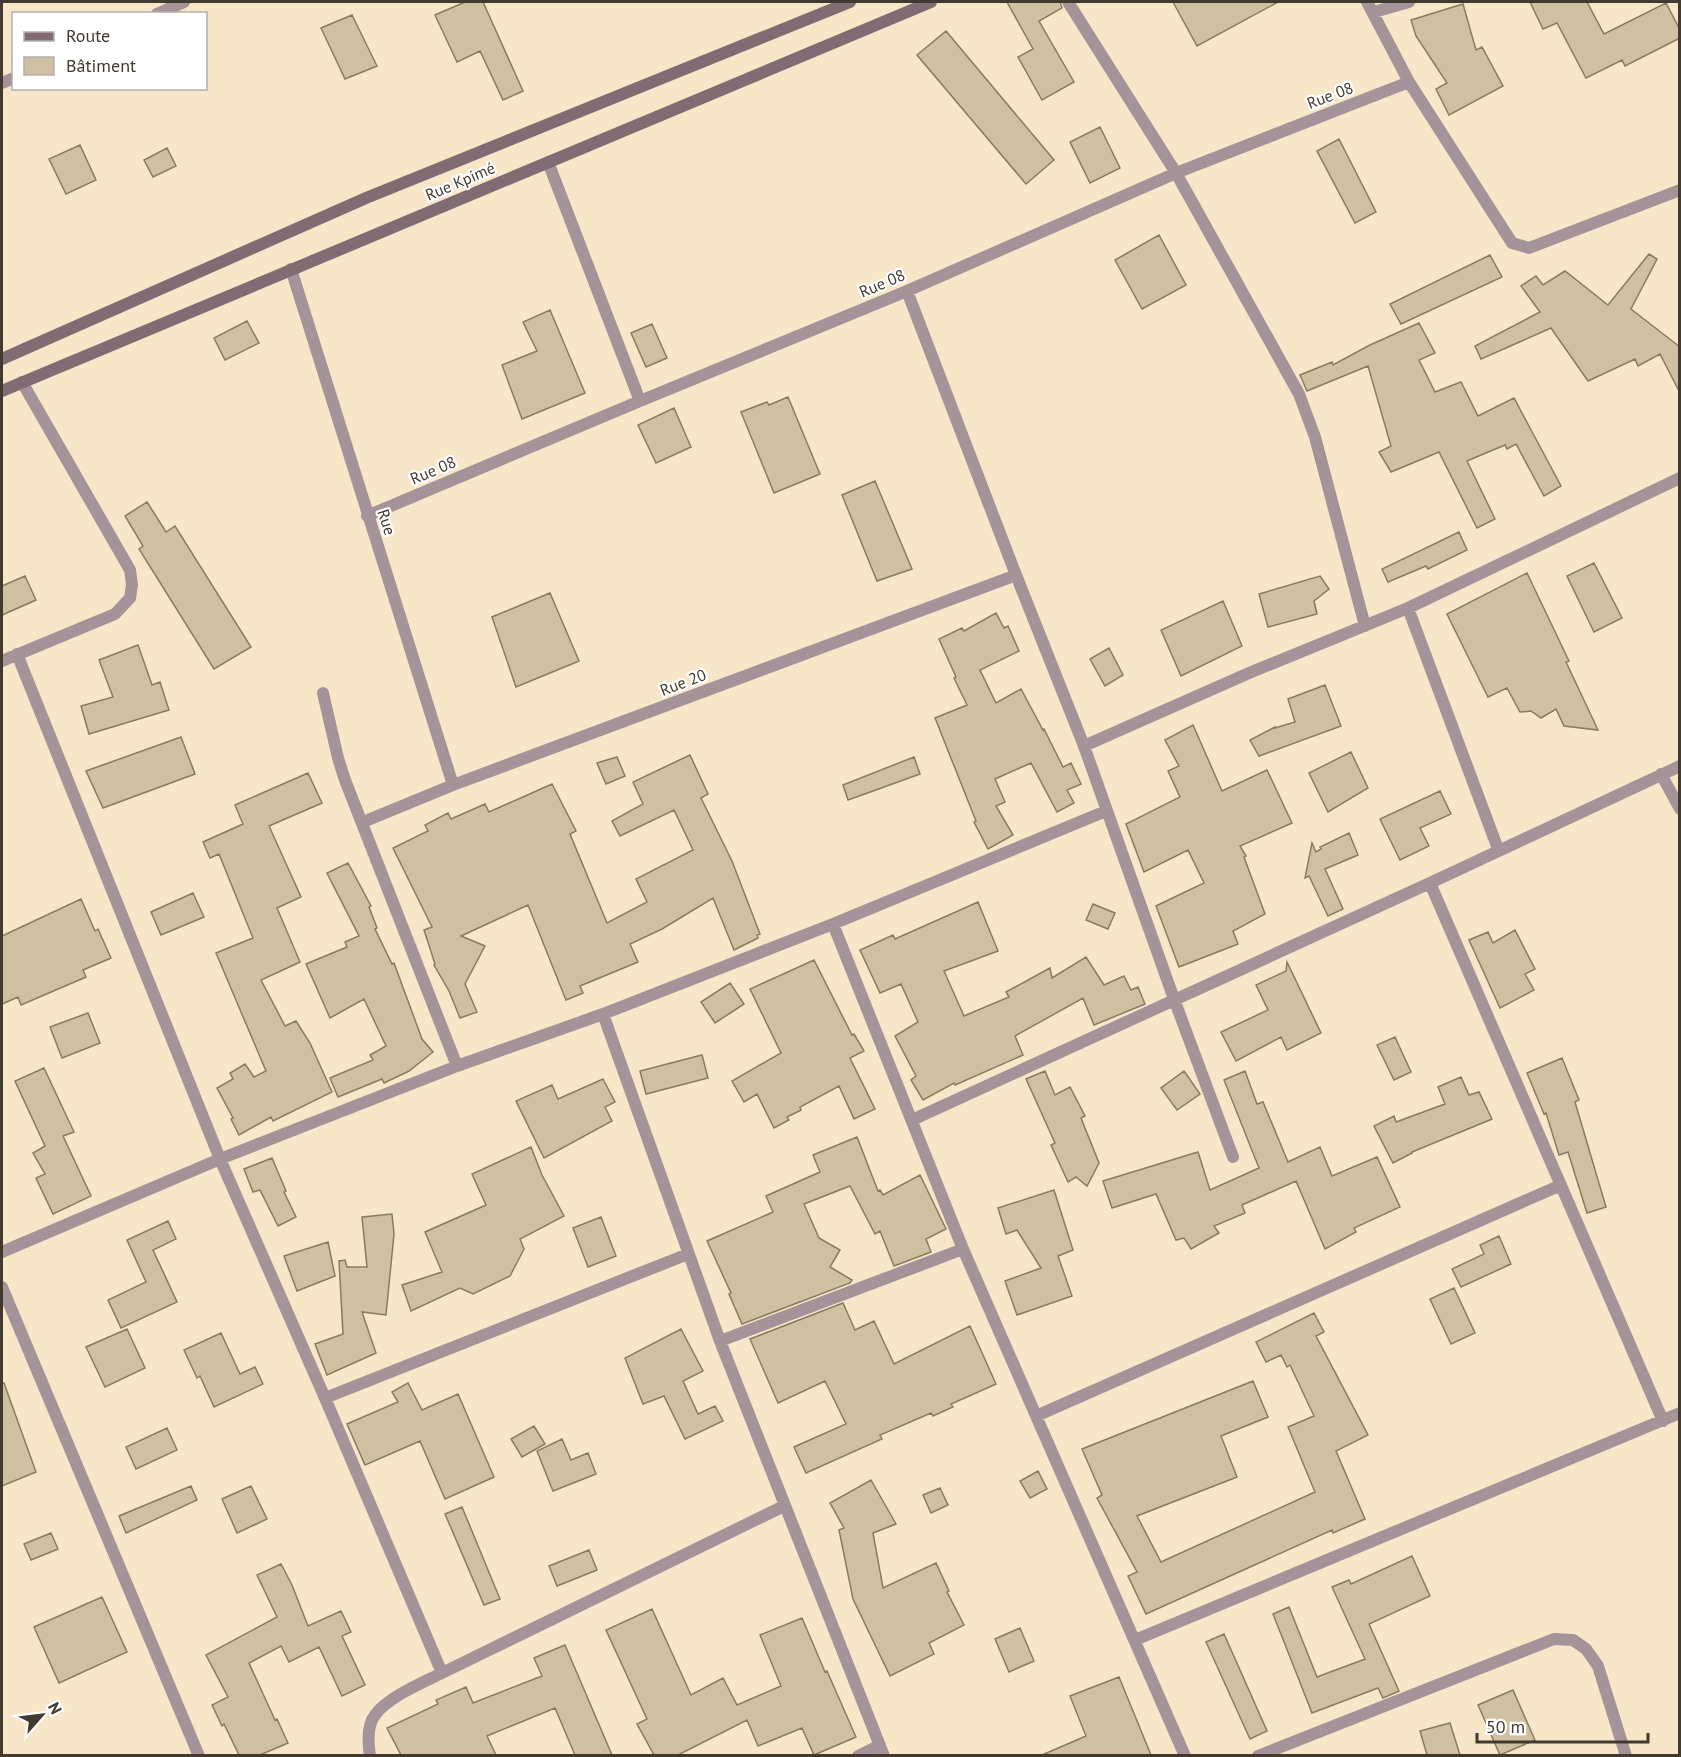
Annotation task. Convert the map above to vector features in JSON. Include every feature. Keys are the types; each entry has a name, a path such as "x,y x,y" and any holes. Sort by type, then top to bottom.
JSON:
{"main road":[{"name":"Rue Kpimé","path":"2,359 366,198 850,2"},
{"name":"Rue Kpimé","path":"2,391 291,268 932,2"}],"street":[{"path":"162,12 184,2"},
{"path":"1068,2 1176,173 1290,376 1307,411 1316,437 1365,626"},
{"path":"1410,2 1370,7 1409,82 1512,243 1529,248 1680,189"},
{"name":"Rue 08","path":"367,516 640,400 907,291 1176,173 1409,82"},
{"path":"548,162 640,400"},
{"name":"Rue","path":"291,268 453,785"},
{"path":"907,291 1084,746 1233,1157"},
{"path":"2,660 115,614 130,598 132,585 130,570 22,382"},
{"path":"1084,746 1249,673 1408,608 1680,478"},
{"name":"Rue 20","path":"363,822 453,785 1016,575"},
{"path":"1408,608 1498,849"},
{"path":"17,654 220,1159 326,1398 442,1672"},
{"path":"323,693 338,759 457,1066"},
{"path":"912,1120 1680,766"},
{"path":"1662,774 1680,808"},
{"path":"2,1252 220,1159 457,1066 603,1014 833,924 1106,811"},
{"path":"1430,883 1663,1421"},
{"path":"833,924 963,1249 1185,1755"},
{"path":"603,1014 720,1341 882,1750 858,1755"},
{"path":"1036,1416 1561,1185"},
{"path":"720,1341 963,1249"},
{"path":"326,1398 688,1254"},
{"path":"2,1287 199,1755"},
{"path":"1135,1640 1680,1413"},
{"path":"370,1755 368,1742 374,1716 387,1703 442,1672 784,1506"},
{"path":"1258,1755 1282,1751 1554,1639 1573,1640 1586,1649 1598,1666 1626,1755"}],"building":[{"path":"465,2 483,2 523,91 503,100 480,51 457,62 435,15"},
{"path":"1007,2 1060,2 1062,8 1039,21 1074,82 1042,100 1018,57 1033,49"},
{"path":"1173,2 1278,2 1197,46"},
{"path":"1530,2 1587,2 1604,34 1666,3 1680,30 1680,38 1625,66 1622,60 1586,78 1557,23 1543,29"},
{"path":"1463,4 1476,50 1482,47 1503,86 1449,115 1436,89 1447,83 1416,36 1411,20"},
{"path":"352,15 377,66 345,79 321,28"},
{"path":"946,31 1054,160 1026,184 917,55"},
{"path":"1100,127 1120,168 1090,183 1070,142"},
{"path":"1339,139 1376,212 1355,223 1317,151"},
{"path":"80,145 96,180 66,194 49,159"},
{"path":"167,148 176,166 153,177 144,160"},
{"path":"1159,235 1186,285 1142,309 1115,260"},
{"path":"1649,254 1657,259 1631,309 1680,347 1680,393 1660,354 1638,366 1635,359 1588,381 1551,328 1481,359 1475,346 1540,312 1521,286 1536,276 1543,285 1565,271 1608,305"},
{"path":"1490,255 1502,277 1401,324 1390,304"},
{"path":"550,310 585,393 522,419 502,365 537,351 523,322"},
{"path":"247,321 259,343 225,360 214,338"},
{"path":"1419,323 1435,353 1419,360 1435,392 1461,382 1478,416 1514,398 1561,486 1544,496 1516,444 1507,449 1505,445 1467,461 1495,519 1477,528 1439,452 1391,472 1379,452 1391,446 1368,366 1307,391 1300,375 1332,362 1333,365"},
{"path":"652,324 667,358 646,367 631,333"},
{"path":"788,397 820,474 774,493 741,412 767,402 769,405"},
{"path":"674,408 691,447 656,463 638,425"},
{"path":"875,481 912,569 877,581 842,495"},
{"path":"147,502 166,532 175,526 251,647 214,669 139,549 143,546 125,516"},
{"path":"1459,532 1467,550 1428,569 1426,566 1388,582 1382,569"},
{"path":"1594,563 1622,618 1594,632 1567,576"},
{"path":"1527,573 1569,661 1566,662 1598,730 1564,726 1556,709 1541,718 1531,711 1520,712 1507,688 1488,697 1447,614"},
{"path":"25,576 36,600 2,615 2,586"},
{"path":"1320,576 1329,589 1314,601 1317,614 1268,627 1259,594"},
{"path":"550,593 579,661 516,687 492,617"},
{"path":"1223,601 1242,646 1181,676 1161,630"},
{"path":"996,613 1004,628 1008,626 1019,651 980,670 996,703 1021,689 1063,767 1071,763 1081,784 1067,790 1074,803 1057,812 1031,763 995,779 1005,802 996,806 1013,835 988,849 974,822 976,821 935,718 967,705 939,639 962,628 964,631"},
{"path":"138,645 152,685 160,682 169,710 89,734 81,706 113,697 99,660"},
{"path":"1109,648 1123,675 1105,686 1090,659"},
{"path":"1325,685 1341,726 1259,756 1250,740 1275,727 1295,722 1288,699"},
{"path":"1193,725 1222,791 1267,770 1292,823 1240,846 1246,856 1244,857 1265,914 1233,931 1238,944 1179,967 1156,906 1204,883 1188,850 1144,872 1126,824 1180,797 1168,771 1179,766 1165,740"},
{"path":"181,737 195,774 103,808 86,771"},
{"path":"1351,752 1368,788 1328,812 1309,773"},
{"path":"690,755 708,794 701,798 732,861 760,934 757,935 758,938 734,950 713,898 662,929 630,944 638,962 580,986 583,993 566,1000 528,905 461,936 485,946 465,984 477,1012 460,1018 449,991 434,965 424,930 432,927 393,848 428,831 425,825 448,813 451,819 485,804 489,812 552,784 576,831 570,834 607,923 647,902 636,879 693,850 674,810 620,836 612,821 643,804 633,782"},
{"path":"617,757 625,776 606,784 597,763"},
{"path":"914,757 920,774 848,800 843,785"},
{"path":"308,773 322,803 269,826 301,897 277,908 300,962 261,980 285,1026 296,1021 310,1043 332,1092 273,1121 271,1117 239,1135 217,1088 233,1079 230,1073 245,1064 254,1077 266,1071 216,953 253,938 219,854 210,858 203,842 243,824 235,805"},
{"path":"1440,791 1451,814 1420,828 1429,846 1400,860 1380,819"},
{"path":"1349,833 1358,855 1325,869 1343,909 1328,916 1309,876 1305,878 1312,843 1316,852 1321,849 1320,847"},
{"path":"348,863 371,906 369,907 377,928 375,929 392,964 394,963 422,1039 433,1052 409,1071 384,1083 382,1079 338,1097 330,1078 373,1060 370,1055 386,1046 364,999 330,1018 306,964 347,947 345,942 359,936 327,873"},
{"path":"193,893 204,917 161,935 151,912"},
{"path":"81,899 95,931 98,929 111,958 83,970 86,977 21,1005 18,997 2,1004 2,936"},
{"path":"978,902 998,951 944,971 964,1016 1009,997 1006,992 1050,968 1052,978 1086,957 1104,985 1124,976 1131,990 1138,987 1145,1004 1094,1025 1083,998 1015,1036 1023,1055 955,1085 954,1083 923,1100 911,1080 916,1076 895,1036 918,1022 901,984 880,993 860,950 893,935 895,939"},
{"path":"1093,904 1115,913 1108,929 1086,920"},
{"path":"1515,930 1535,969 1525,974 1534,990 1500,1008 1469,940 1488,932 1493,943"},
{"path":"814,960 852,1035 854,1034 864,1051 850,1058 875,1109 854,1119 839,1086 800,1107 801,1110 787,1117 789,1120 774,1128 757,1094 744,1102 732,1081 781,1053 750,989"},
{"path":"1287,962 1321,1033 1287,1050 1281,1037 1236,1061 1221,1032 1268,1010 1256,985 1286,971"},
{"path":"730,983 744,1004 715,1023 701,1002"},
{"path":"88,1013 100,1043 62,1058 50,1027"},
{"path":"1395,1037 1411,1072 1394,1080 1377,1045"},
{"path":"702,1055 708,1078 646,1094 640,1071"},
{"path":"1562,1058 1579,1100 1575,1102 1606,1207 1587,1213 1568,1152 1559,1155 1546,1113 1544,1114 1527,1073"},
{"path":"44,1068 74,1132 63,1136 91,1196 53,1214 36,1178 45,1174 33,1153 45,1146 15,1081"},
{"path":"1045,1071 1055,1095 1070,1087 1085,1116 1081,1118 1099,1163 1087,1186 1076,1177 1068,1182 1051,1145 1055,1143 1026,1079"},
{"path":"1184,1071 1200,1094 1177,1110 1161,1088"},
{"path":"1245,1071 1257,1104 1263,1102 1288,1162 1320,1147 1332,1176 1377,1157 1400,1207 1354,1228 1356,1232 1325,1249 1296,1181 1242,1205 1245,1213 1214,1226 1219,1233 1191,1249 1184,1238 1176,1240 1156,1194 1112,1208 1103,1181 1198,1152 1210,1190 1259,1168 1224,1080"},
{"path":"1461,1077 1469,1095 1479,1092 1492,1119 1412,1152 1393,1163 1374,1126 1394,1116 1396,1122 1445,1104 1438,1087"},
{"path":"603,1079 615,1102 605,1107 612,1121 544,1158 516,1101 552,1085 558,1099"},
{"path":"857,1137 878,1191 880,1190 883,1195 920,1175 946,1229 926,1239 931,1252 894,1266 880,1231 875,1234 850,1186 804,1204 819,1238 840,1250 830,1267 852,1280 850,1283 742,1324 729,1294 731,1293 707,1241 773,1212 766,1196 820,1172 813,1155"},
{"path":"531,1147 542,1175 564,1216 520,1239 524,1249 510,1276 473,1294 460,1288 411,1311 402,1285 442,1272 425,1232 486,1205 472,1174"},
{"path":"272,1158 296,1217 278,1226 260,1190 253,1192 244,1169"},
{"path":"1054,1190 1073,1250 1058,1256 1072,1296 1017,1315 1005,1281 1041,1268 1017,1230 1006,1234 998,1208"},
{"path":"392,1214 394,1234 386,1315 362,1312 376,1353 327,1375 315,1344 343,1334 339,1261 345,1260 347,1267 367,1267 362,1217"},
{"path":"601,1217 616,1256 588,1267 573,1228"},
{"path":"168,1221 176,1239 153,1250 177,1302 121,1328 108,1300 146,1282 127,1240"},
{"path":"1499,1236 1511,1264 1461,1287 1452,1269 1484,1254 1480,1245"},
{"path":"328,1242 335,1276 297,1291 284,1256"},
{"path":"1454,1288 1475,1333 1451,1344 1430,1299"},
{"path":"843,1303 855,1330 874,1321 894,1364 970,1326 996,1384 951,1404 953,1407 933,1416 931,1413 880,1435 882,1439 806,1473 794,1447 846,1424 825,1381 778,1403 750,1339"},
{"path":"1314,1313 1324,1332 1316,1336 1368,1435 1336,1451 1365,1519 1333,1533 1332,1530 1146,1614 1128,1576 1137,1572 1097,1498 1102,1495 1082,1449 1253,1381 1268,1417 1221,1436 1237,1477 1137,1516 1161,1562 1315,1492 1288,1427 1314,1416 1290,1365 1287,1367 1281,1355 1266,1362 1256,1342"},
{"path":"127,1329 145,1368 105,1387 86,1347"},
{"path":"681,1329 703,1371 683,1381 698,1414 715,1406 723,1421 685,1439 664,1396 643,1404 625,1358"},
{"path":"221,1333 240,1374 255,1367 263,1384 214,1407 200,1376 197,1378 184,1350"},
{"path":"2,1383 4,1383 36,1472 2,1486"},
{"path":"408,1383 422,1410 458,1394 494,1477 445,1499 420,1441 365,1465 347,1424 398,1402 392,1392"},
{"path":"534,1426 545,1444 522,1457 511,1439"},
{"path":"167,1428 177,1450 136,1469 126,1447"},
{"path":"562,1439 571,1460 588,1453 596,1474 553,1491 537,1451"},
{"path":"1038,1471 1047,1489 1030,1498 1020,1481"},
{"path":"871,1480 896,1524 873,1533 883,1588 936,1563 949,1591 947,1592 964,1625 929,1643 934,1654 890,1676 853,1599 839,1530 844,1528 830,1503"},
{"path":"191,1486 197,1500 126,1533 119,1516"},
{"path":"251,1486 267,1519 237,1533 222,1499"},
{"path":"940,1488 948,1505 931,1513 923,1495"},
{"path":"462,1507 500,1599 484,1605 445,1514"},
{"path":"51,1533 58,1549 31,1560 24,1544"},
{"path":"589,1550 597,1570 557,1586 549,1566"},
{"path":"1412,1556 1430,1596 1369,1624 1399,1691 1383,1698 1378,1688 1312,1713 1273,1614 1289,1607 1317,1677 1365,1659 1332,1587 1349,1580 1351,1584"},
{"path":"281,1564 308,1626 341,1611 351,1632 342,1636 365,1685 342,1696 319,1647 289,1662 281,1646 249,1663 288,1743 260,1755 239,1755 212,1705 228,1697 206,1655 277,1617 257,1575"},
{"path":"102,1597 127,1652 59,1683 34,1627"},
{"path":"652,1609 691,1695 723,1678 737,1705 781,1686 760,1635 802,1618 856,1737 814,1755 802,1728 758,1746 747,1720 678,1755 654,1755 637,1724 647,1719 606,1630"},
{"path":"1020,1628 1034,1661 1009,1672 995,1639"},
{"path":"1224,1634 1267,1731 1250,1739 1206,1642"},
{"path":"565,1645 612,1755 575,1755 555,1708 487,1736 496,1755 401,1755 387,1728 438,1704 436,1700 466,1687 473,1703 542,1676 534,1658"},
{"path":"1119,1677 1151,1755 1042,1755 1086,1736 1070,1696"},
{"path":"1513,1690 1535,1740 1500,1755 1478,1705"},
{"path":"1450,1723 1460,1755 1427,1755 1420,1731"}]}
